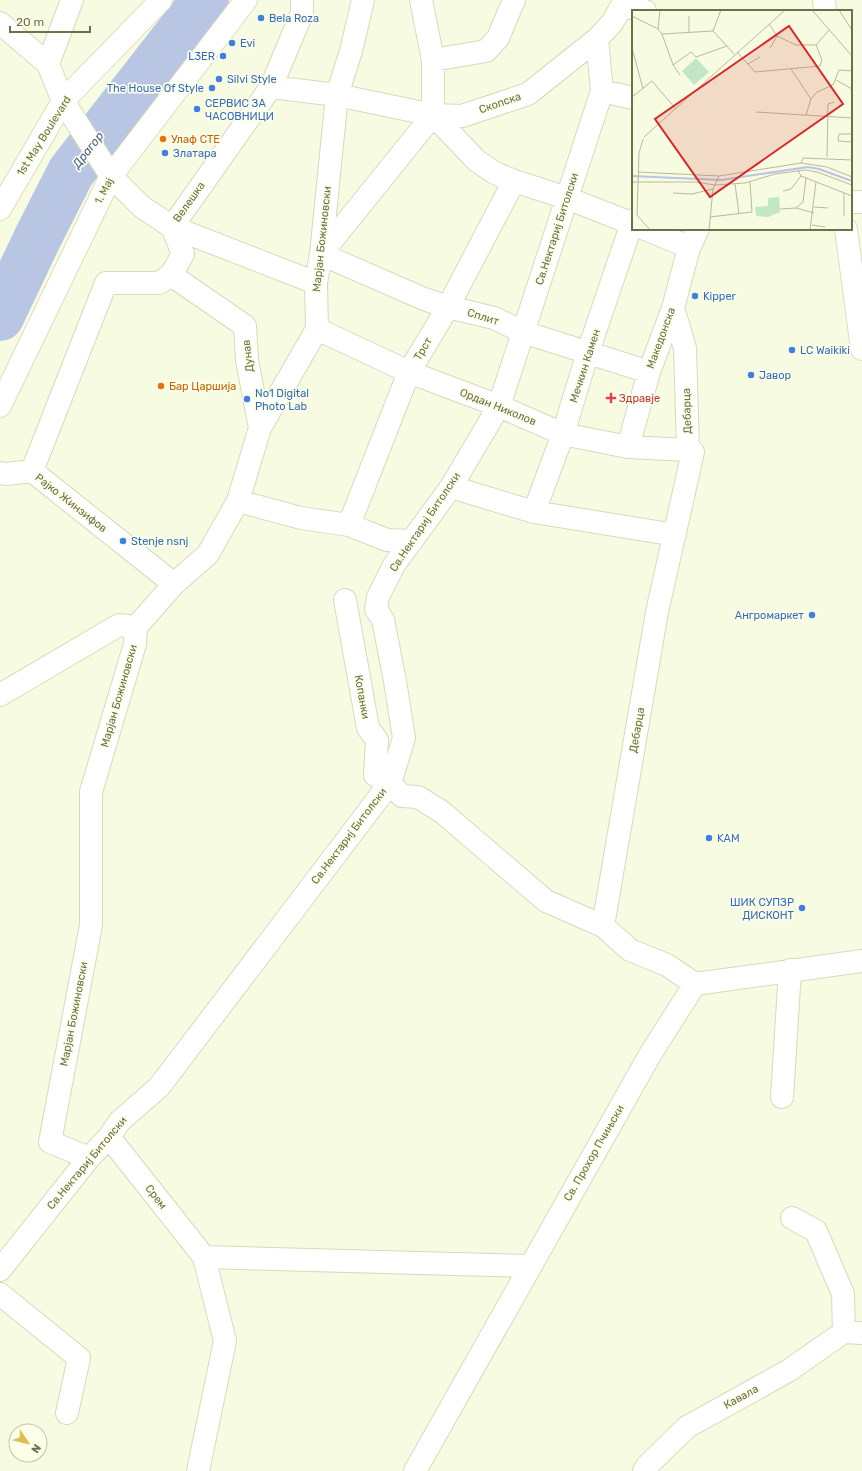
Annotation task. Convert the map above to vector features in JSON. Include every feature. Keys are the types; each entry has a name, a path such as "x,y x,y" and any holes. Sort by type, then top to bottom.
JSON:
{"street":[{"path":"48,64 72,0"},
{"name":"1st May Boulevard","path":"0,209 63,101 161,0"},
{"name":"1. Мај","path":"0,406 106,168 246,0"},
{"name":"Велешка","path":"170,275 183,254 172,227 271,87 302,13 302,0"},
{"name":"Марјан Божиновски","path":"317,329 316,283 321,254 337,95 351,51 364,0"},
{"path":"321,254 433,115 433,60 421,0"},
{"path":"433,60 486,51 498,38 514,0"},
{"path":"824,0 825,10"},
{"path":"597,39 612,24 623,3 642,10"},
{"path":"0,23 48,64 63,101 106,168 142,207 172,227 316,283"},
{"name":"Скопска","path":"271,87 337,95 433,115 462,116 528,94 597,39"},
{"name":"Св.Нектариј Битолски","path":"0,1270 88,1158 109,1137 120,1121 159,1087 390,783 404,738 383,620 376,609 378,597 394,565 451,487 499,406 602,91 597,39"},
{"path":"602,91 632,98"},
{"path":"433,115 476,161 495,173 632,222"},
{"name":"Трст","path":"349,524 409,372 448,307 514,181"},
{"name":"Мечкин Камен","path":"534,512 563,434 588,352 634,230"},
{"path":"650,230 684,245 694,239"},
{"path":"846,230 862,349"},
{"name":"Македонска","path":"628,447 649,372 673,308 694,239"},
{"name":"Сплит","path":"321,254 448,307 494,318 523,332 649,372"},
{"path":"32,471 106,283 159,283 170,275"},
{"name":"Дунав","path":"170,275 245,326 247,360 260,428"},
{"name":"Дебарца","path":"603,926 657,612 693,452 688,450 685,348 673,308"},
{"path":"0,695 119,625 136,627 174,584 208,554 238,501 260,428 317,329"},
{"name":"Ордан Николов","path":"317,329 409,372 499,406 563,434 628,447 688,450"},
{"name":"Рајко Жинзифов","path":"0,473 6,474 32,471 174,584"},
{"path":"451,487 534,512 675,535"},
{"path":"238,501 301,518 349,524 387,540 412,541"},
{"name":"Копанки","path":"345,600 368,728 377,740 375,775 390,783"},
{"name":"Марјан Божиновски","path":"88,1158 50,1142 91,925 92,792 135,644 136,627"},
{"path":"390,783 402,796 418,797 442,812 546,901 603,926 630,950 668,965 695,984 862,961"},
{"path":"782,1096 790,970"},
{"name":"Св. Прохор Пчињски","path":"415,1471 651,1053 695,984"},
{"name":"Срем","path":"109,1137 204,1257"},
{"name":"Кавала","path":"644,1471 648,1465 687,1427 853,1333 843,1294 816,1231 792,1218"},
{"path":"198,1471 225,1341 204,1257 530,1266"},
{"path":"0,1294 79,1358 67,1413"}],"waterway":[{"name":"Драгор","path":"0,317 71,172 205,0"}],"place":[{"name":"Bela Roza","path":"261,18"},
{"name":"Evi","path":"232,43"},
{"name":"L3ER","path":"223,56"},
{"name":"Silvi Style","path":"219,79"},
{"name":"The House Of Style","path":"212,88"},
{"name":"СЕРВИС ЗА ЧАСОВНИЦИ","path":"197,109"},
{"name":"Улаф СТЕ","path":"163,139"},
{"name":"Златара","path":"165,153"},
{"name":"Kipper","path":"695,296"},
{"name":"LC Waikiki","path":"792,350"},
{"name":"Јавор","path":"751,375"},
{"name":"Бар Царшија","path":"161,386"},
{"name":"Здравје","path":"611,398"},
{"name":"No1 Digital Photo Lab","path":"247,399"},
{"name":"Stenje nsnj","path":"123,541"},
{"name":"Ангромаркет","path":"812,615"},
{"name":"KAM","path":"709,838"},
{"name":"ШИК СУПЗР ДИСКОНТ","path":"802,908"}]}
